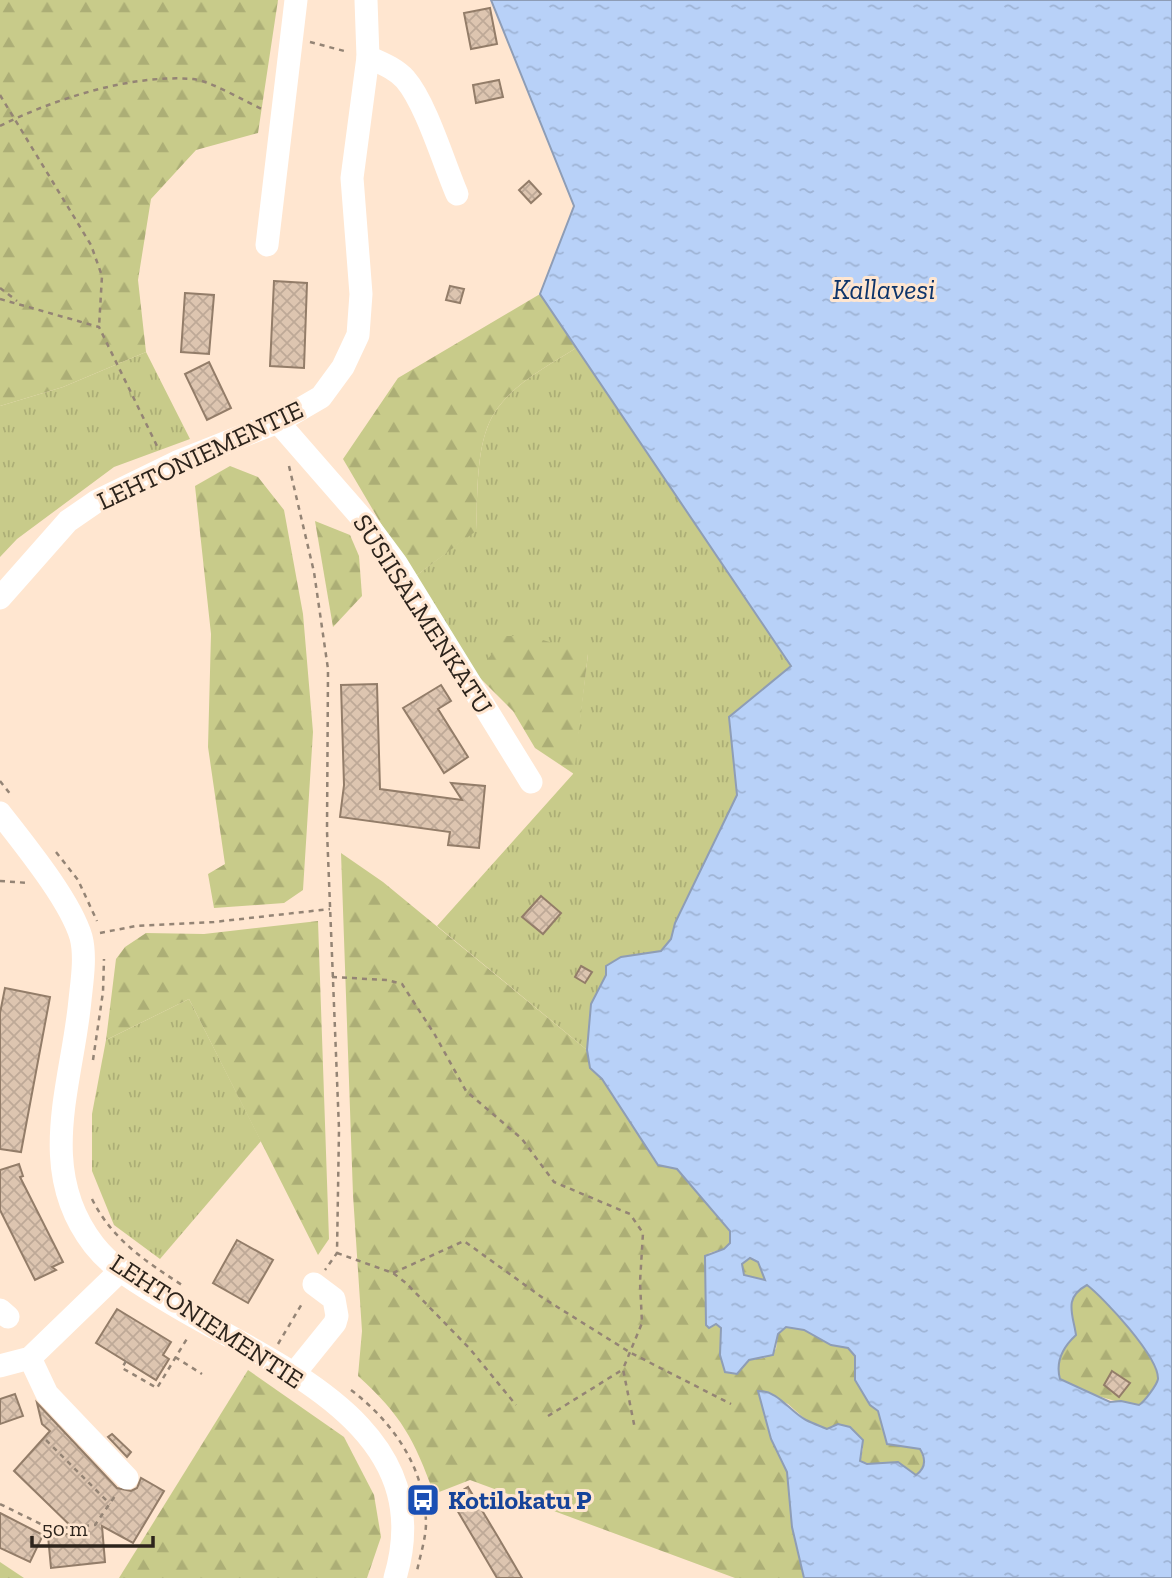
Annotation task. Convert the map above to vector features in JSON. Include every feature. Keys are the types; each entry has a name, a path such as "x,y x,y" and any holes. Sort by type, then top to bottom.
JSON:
{"street":[{"path":"267,245 296,0"},
{"name":"LEHTONIEMENTIE","path":"0,598 68,521 97,500 166,466 278,422 321,397 344,367 358,335 362,294 352,178 368,57 366,0"},
{"path":"368,57 389,66 406,80 424,114 457,194"},
{"name":"SUSIISALMENKATU","path":"278,422 367,524 396,564 531,782"},
{"name":"LEHTONIEMENTIE","path":"5,816 64,904 81,938 83,974 59,1137 61,1164 77,1221 96,1247 120,1271 299,1367 360,1423 379,1448 397,1484 404,1514 401,1578"},
{"path":"0,1366 30,1358 120,1271"},
{"path":"299,1367 335,1323 337,1315 334,1299 314,1284"},
{"path":"30,1358 47,1394 127,1478"}],"path":[{"path":"292,37 368,57"},
{"path":"0,126 127,82 195,79 281,118"},
{"path":"0,95 17,118 91,244 102,276 99,327 166,466"},
{"path":"0,288 19,303"},
{"path":"0,299 99,327"},
{"path":"278,1343 314,1284 337,1253 339,1129 330,909 328,669 314,572 287,459"},
{"path":"0,781 5,816"},
{"path":"54,850 78,880 90,902 102,943"},
{"path":"0,881 32,883"},
{"path":"100,933 136,926 214,922 330,909"},
{"path":"91,1066 103,992 104,955"},
{"path":"332,977 387,980 402,984 436,1035 466,1091 522,1139 554,1182 630,1214 643,1233 639,1282 642,1323 623,1369 548,1416"},
{"path":"92,1198 113,1231 141,1258 186,1288"},
{"path":"393,1273 464,1241 543,1298 631,1353 731,1404"},
{"path":"337,1253 393,1273 470,1349 516,1405"},
{"path":"126,1362 122,1368 157,1388 192,1330"},
{"path":"269,1337 278,1343 299,1367"},
{"path":"175,1357 202,1374"},
{"path":"623,1369 635,1429"},
{"path":"346,1386 372,1406 388,1425 416,1470 423,1492 426,1525 401,1578"},
{"path":"46,1440 110,1504"},
{"path":"0,1504 51,1529 95,1525 127,1478"}],"green space":[{"path":"0,0 278,0 258,133 196,150 151,199 138,280 146,352 63,387 0,406"},
{"path":"540,294 576,348 521,384 495,412 484,438 481,454 476,531 413,578 343,459 398,378"},
{"path":"576,348 791,666 730,717 737,795 675,923 671,939 661,951 621,957 598,990 591,1011 587,1050 437,926 573,774 588,654 476,674 413,578 476,530 481,454 484,438 495,412 521,384"},
{"path":"146,352 190,439 114,467 17,539 0,557 0,406 63,387"},
{"path":"230,466 258,477 284,510 303,614 313,732 303,890 284,903 214,908 208,874 225,864 208,747 211,634 195,486"},
{"path":"315,521 350,535 359,556 362,596 333,627"},
{"path":"506,636 530,636 588,654 574,774 535,748 513,711 476,674"},
{"path":"341,853 383,882 587,1050 590,1068 602,1079 658,1164 677,1169 730,1231 730,1243 724,1249 709,1253 705,1262 706,1325 716,1324 721,1328 722,1352 741,1369 749,1360 764,1358 776,1349 778,1334 786,1327 804,1330 831,1345 848,1348 855,1356 855,1380 870,1405 878,1411 887,1443 920,1449 925,1464 916,1475 907,1468 860,1462 863,1448 806,1420 788,1404 759,1390 774,1445 787,1472 792,1527 804,1578 735,1578 470,1480 434,1494 405,1429 386,1404 358,1376 362,1331 353,1195"},
{"path":"318,921 329,1239 318,1255 189,999 106,1040 116,959 125,947 146,933 204,934"},
{"path":"189,999 261,1141 160,1259 114,1225 92,1171 92,1114 106,1040"},
{"path":"750,1258 758,1262 765,1280 744,1275 742,1264"},
{"path":"1087,1285 1129,1329 1156,1369 1157,1382 1139,1405 1099,1396 1060,1379 1061,1355 1076,1335 1073,1301"},
{"path":"248,1370 344,1437 374,1495 381,1537 367,1578 119,1578"},
{"path":"0,1562 24,1578 0,1578"}],"water":[{"name":"Kallavesi","path":"491,0 1172,0 1172,1578 804,1578 792,1527 787,1472 771,1439 758,1391 772,1394 800,1416 827,1429 838,1424 850,1427 863,1440 860,1461 867,1464 898,1462 916,1475 923,1466 922,1453 920,1449 887,1444 878,1411 870,1405 855,1380 855,1356 848,1348 831,1345 804,1330 786,1327 778,1334 773,1355 749,1360 737,1374 725,1372 720,1355 721,1328 716,1324 709,1328 706,1325 705,1256 724,1249 730,1243 730,1231 677,1169 658,1165 602,1079 590,1068 587,1050 591,1004 606,975 606,966 621,957 661,951 671,939 675,923 737,795 729,717 791,666 540,294 574,206","holes":["750,1258 758,1262 765,1280 744,1275 742,1264","1087,1285 1129,1329 1156,1369 1157,1382 1139,1405 1121,1401 1110,1402 1060,1379 1061,1355 1076,1335 1072,1301"]}],"building":[{"path":"490,8 497,44 471,49 464,13"},
{"path":"499,80 503,97 476,103 473,85"},
{"path":"529,181 541,194 531,203 519,190"},
{"path":"274,281 307,283 304,368 270,366"},
{"path":"450,286 464,289 460,303 446,300"},
{"path":"185,293 214,295 209,354 181,352"},
{"path":"209,362 231,408 207,420 185,374"},
{"path":"377,684 380,789 462,800 451,783 485,786 479,848 448,845 450,832 340,817 344,785 341,685"},
{"path":"441,685 451,701 438,709 468,757 444,773 403,708"},
{"path":"541,896 561,913 543,934 522,917"},
{"path":"581,966 592,972 585,983 575,977"},
{"path":"5,988 50,997 21,1152 0,1149 0,1013"},
{"path":"19,1164 23,1176 20,1177 63,1262 52,1267 56,1270 35,1280 0,1210 0,1170"},
{"path":"237,1240 273,1260 248,1303 213,1283"},
{"path":"117,1309 171,1342 163,1355 169,1359 156,1380 96,1343"},
{"path":"1112,1371 1130,1383 1119,1397 1104,1385"},
{"path":"15,1394 23,1416 0,1424 0,1399"},
{"path":"37,1403 117,1488 131,1491 137,1488 141,1478 164,1491 133,1543 102,1526 105,1562 51,1568 48,1536 78,1533 14,1471 50,1431 42,1424"},
{"path":"112,1434 131,1452 127,1457 108,1437"},
{"path":"468,1487 522,1578 497,1578 450,1498"},
{"path":"0,1513 43,1535 30,1562 0,1548"}],"place":[{"name":"Kotilokatu P","path":"423,1500"}]}
